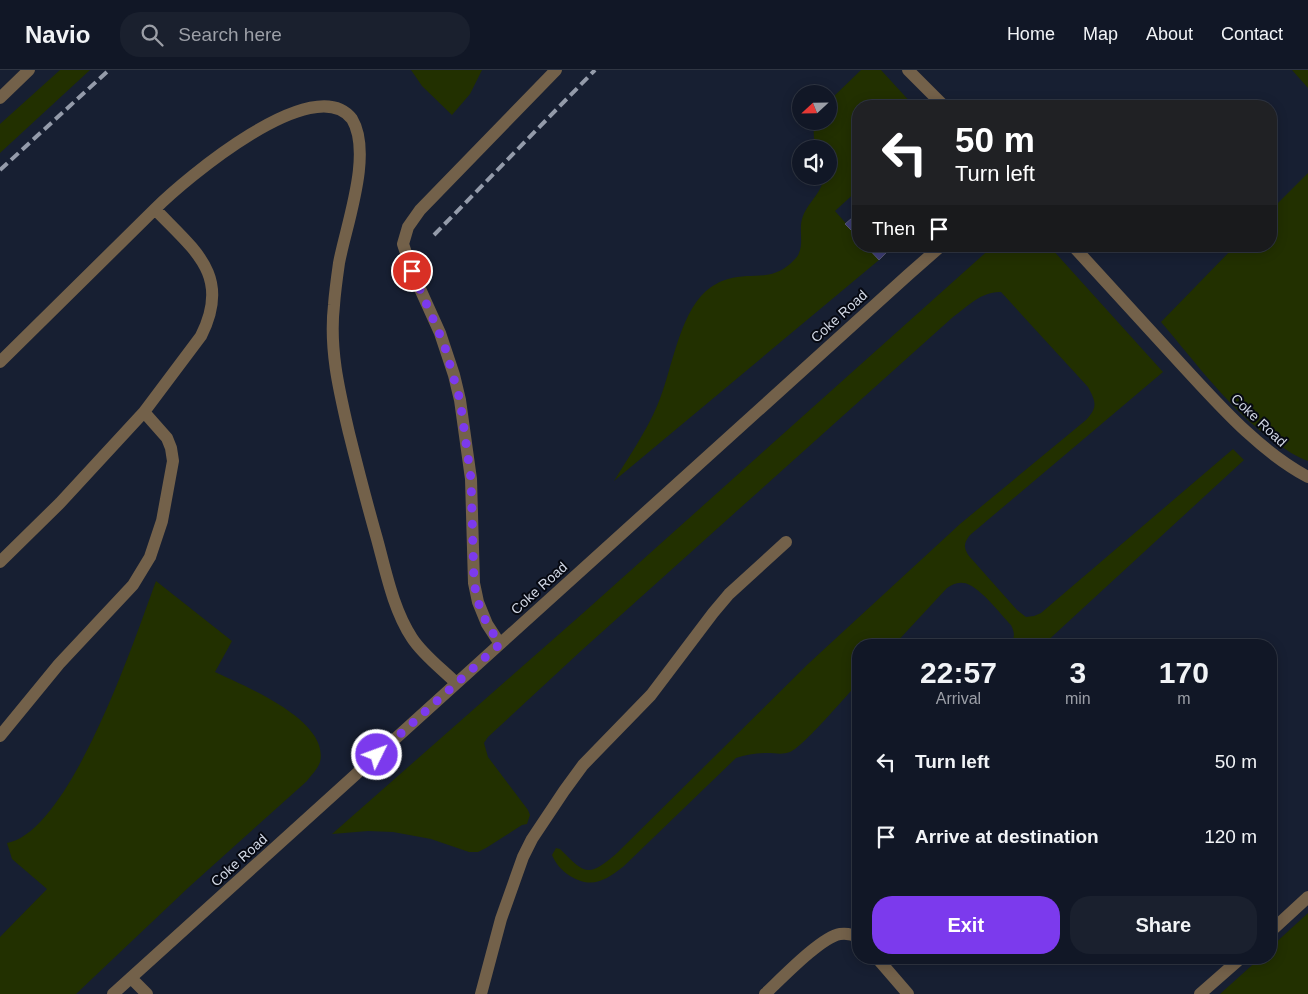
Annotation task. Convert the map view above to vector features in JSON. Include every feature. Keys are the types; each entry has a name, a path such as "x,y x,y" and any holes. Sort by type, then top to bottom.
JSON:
{"lane":[{"path":"0,98 29,70"},
{"path":"500,644 487,624 478,602 474,583 471,479 460,400 454,375 440,333 412,271 403,244 408,227 420,210 556,70"},
{"path":"908,70 938,100"},
{"path":"0,362 201,165 227,145 287,108 308,101 328,102 340,107 353,119 358,133 360,158 358,178 339,264 332,327 334,366 369,513 400,614 412,639 456,683"},
{"path":"0,562 60,503 144,412 201,336 212,314 213,288 206,266 155,209"},
{"name":"Coke Road","path":"114,994 934,252"},
{"name":"Coke Road","path":"1079,252 1207,392 1245,430 1282,462 1308,477"},
{"path":"0,736 58,664 133,586 150,557 162,521 173,461 167,438 144,412"},
{"path":"481,994 501,919 523,856 544,820 589,759 651,695 729,594 786,542"},
{"path":"1277,925 1308,897"},
{"path":"765,994 819,945 839,934 852,936"},
{"path":"882,964 908,994"},
{"path":"1200,994 1234,964"},
{"path":"132,978 148,994"}],"green space":[{"path":"60,70 90,70 0,153 0,124"},
{"path":"411,70 482,70 470,94 452,115 422,86"},
{"path":"861,70 881,70 908,100 852,100 852,195 835,211 852,230 852,252 872,252 879,260 614,481 653,416 682,329 696,302 706,291 722,281 736,277 775,273 782,270 798,256 803,216 822,185 837,185 837,140 815,140 814,130 838,130 838,92"},
{"path":"1292,70 1308,70 1308,88"},
{"path":"1308,173 1308,461 1279,445 1243,416 1161,322 1229,252 1277,252 1277,204"},
{"path":"986,252 1055,252 1163,372 968,538 965,548 969,556 1017,610 1026,617 1041,613 1233,449 1244,460 1050,639 1013,639 1014,633 1011,625 995,607 975,588 969,584 961,583 947,588 900,639 852,639 852,690 796,748 784,753 759,753 736,758 624,866 611,876 592,883 570,876 561,869 552,855 556,848 560,849 575,864 587,870 593,870 607,862 808,664 960,524 1090,415 1094,408 1094,401 1088,387 1001,292 988,294 976,300 953,317 582,650 488,737 484,743 488,757 528,810 530,815 527,824 522,825 478,852 469,852 431,839 393,832 368,831 332,834 582,614"},
{"path":"156,581 232,641 215,672 282,706 299,719 312,732 320,747 319,765 307,781 189,887 76,994 0,994 0,937 47,889 12,859 7,843 31,831 54,805 77,770 117,686"},
{"path":"1308,913 1308,994 1220,994 1253,964 1277,964 1277,941"}],"building":[{"path":"852,218 852,231 845,224"},
{"path":"872,252 887,252 879,260"}],"railway":[{"path":"0,170 109,70"},
{"path":"434,235 595,70"}],"route":[{"path":"377,755 500,644 487,624 478,602 474,583 471,479 460,400 444,344 412,271"}]}
